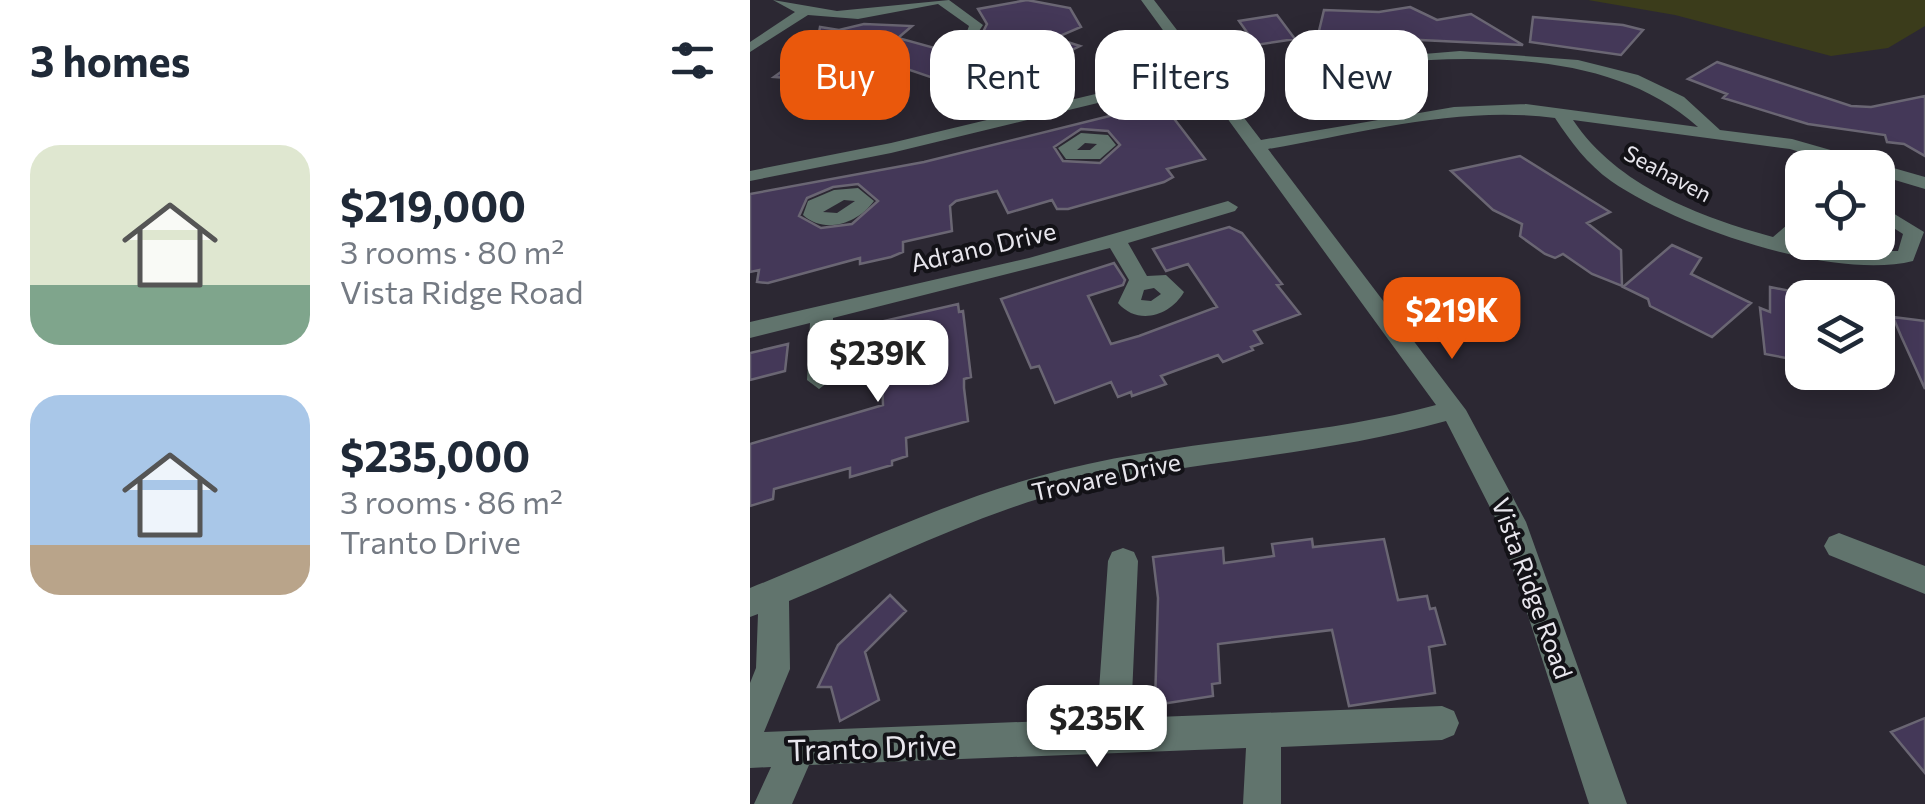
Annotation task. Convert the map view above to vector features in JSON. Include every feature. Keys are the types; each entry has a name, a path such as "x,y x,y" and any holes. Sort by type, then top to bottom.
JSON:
{"street":[{"path":"779,0 806,11 870,13 940,0 976,24 972,30"},
{"name":"Vista Ridge Road","path":"1146,0 1453,410 1512,522 1608,804"},
{"path":"750,48 806,11"},
{"path":"1428,57 1528,58 1574,63 1618,74 1675,98 1712,131"},
{"path":"1256,146 1454,112 1559,111 1712,131 1843,156 1925,182"},
{"name":"Seahaven","path":"1559,111 1572,136 1591,157 1645,195 1723,228 1785,243"},
{"path":"750,176 1006,120"},
{"path":"1070,120 1081,138"},
{"path":"840,194 844,158"},
{"name":"Adrano Drive","path":"750,330 1116,240 1228,207"},
{"name":"Seahaven","path":"1895,220 1914,232 1906,256 1895,258"},
{"path":"1779,242 1785,236"},
{"path":"1116,240 1141,282"},
{"path":"819,380 822,312"},
{"name":"Trovare Drive","path":"762,599 980,508 1058,482 1109,470 1372,432 1453,410"},
{"path":"1839,546 1925,580"},
{"path":"1113,736 1123,561"},
{"name":"Tranto Drive","path":"750,723 773,668 762,599"},
{"name":"Tranto Drive","path":"750,750 1442,723"},
{"path":"1262,804 1264,730"},
{"path":"773,804 798,749"}],"green space":[{"path":"1588,0 1925,0 1925,26 1888,48 1831,56 1675,15"}],"building":[{"path":"1027,0 1070,8 1081,27 984,30 987,24 978,9"},
{"path":"1410,7 1437,20 1471,14 1523,45 1428,40 1428,30 1319,30 1324,10 1379,12"},
{"path":"1277,15 1288,30 1285,30 1285,41 1265,44 1265,30 1245,30 1239,21"},
{"path":"1533,17 1643,30 1621,55 1530,42"},
{"path":"864,24 912,26 907,30 839,30"},
{"path":"910,41 930,47 930,77 910,70"},
{"path":"1717,62 1851,106 1871,107 1925,96 1925,156 1904,144 1887,142 1885,135 1808,124 1723,98 1727,94 1688,79"},
{"path":"1095,120 1175,120 1205,159 1167,169 1173,177 1164,182 1068,209 1057,209 1052,200 1008,213 997,191 956,201 950,206 952,231 903,242 903,252 891,257 860,264 860,258 768,283 757,282 759,270 750,272 750,194 924,162","holes":["1081,129 1108,131 1120,145 1100,163 1063,161 1054,147","858,184 878,201 852,224 821,228 799,216 807,198 833,187"]},
{"path":"1520,156 1610,212 1587,223 1621,250 1622,286 1592,274 1563,254 1555,258 1545,254 1520,236 1522,224 1493,210 1451,171"},
{"path":"1229,227 1242,233 1300,314 1254,331 1262,343 1251,347 1253,350 1223,362 1218,355 1161,376 1166,384 1118,397 1111,382 1055,403 1039,366 1031,368 1001,299 1114,263 1125,280 1123,285 1088,296 1111,344 1139,336 1217,307 1188,264 1166,271 1153,249"},
{"path":"1672,245 1701,258 1691,274 1751,303 1712,337 1650,306 1648,299 1623,287"},
{"path":"1770,287 1785,290 1785,358 1765,354 1760,308 1770,312"},
{"path":"958,304 959,312 963,311 971,377 964,379 968,421 906,438 907,456 892,461 892,465 850,477 850,468 774,489 773,499 750,506 750,444 883,405 881,348 844,354 845,330"},
{"path":"1895,317 1925,321 1925,389"},
{"path":"788,344 785,371 750,380 750,353"},
{"path":"1312,539 1313,547 1384,539 1398,600 1427,596 1430,609 1435,608 1445,644 1429,647 1435,693 1349,706 1332,630 1218,644 1220,683 1212,684 1213,696 1155,705 1158,598 1153,557 1223,548 1224,563 1274,556 1272,544"},
{"path":"890,595 906,611 865,652 879,700 840,721 831,687 818,687 838,645"},
{"path":"1925,718 1925,773 1891,732"}]}
